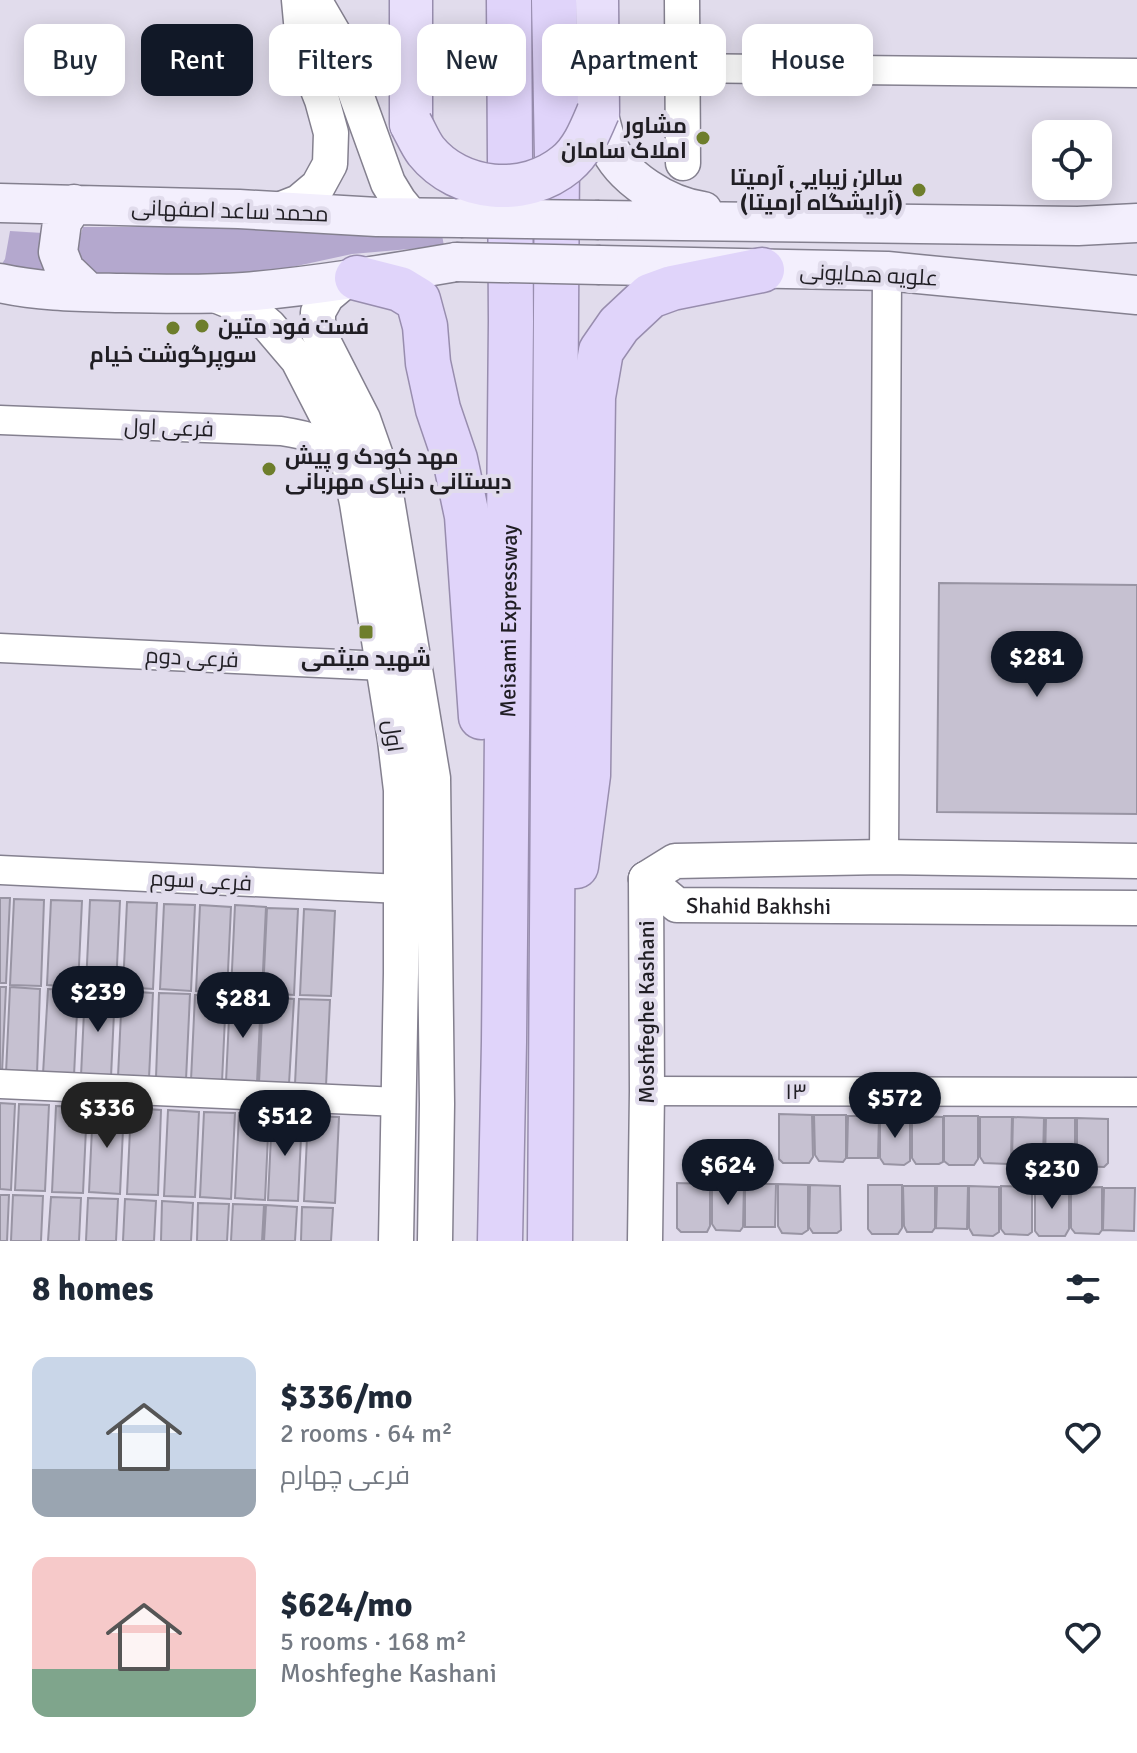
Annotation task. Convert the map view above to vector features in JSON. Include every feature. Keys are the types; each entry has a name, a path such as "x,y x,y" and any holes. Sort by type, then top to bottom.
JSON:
{"highway":[{"name":"Meisami Expressway","path":"500,1241 511,305 509,0"},
{"name":"Meisami Expressway","path":"550,1241 557,157 554,0"},
{"path":"552,1043 588,775 593,397 601,351 619,325 650,296 672,288 762,270"},
{"path":"352,279 400,289 418,300 438,409 455,459 467,516 504,1042"}],"main road":[{"path":"411,0 411,124 426,151 449,172 478,184 509,187 539,180 566,164 586,140 598,112"},
{"path":"597,0 598,112 607,145 624,170 650,191 691,209 769,222 1078,226 1137,223"},
{"name":"محمد ساعد اصفهانی","path":"0,203 413,218 769,222"},
{"path":"74,204 62,222 58,252 65,270 88,292"},
{"name":"علویه همایونی","path":"352,279 456,262 887,271 1137,295"},
{"path":"0,283 25,289 210,293 352,279"}],"street":[{"path":"276,211 299,202 318,186 330,164 331,133 304,54 299,0"},
{"path":"314,0 335,36 388,183 413,218"},
{"path":"682,0 682,24"},
{"path":"726,68 1137,73"},
{"path":"682,96 683,163"},
{"path":"884,857 887,271"},
{"name":"اول","path":"352,279 327,296 318,312 318,331 363,419 383,476 433,778 437,1104 435,1241"},
{"name":"اول","path":"210,293 249,309 269,326 298,360 335,432 346,459 357,503 401,790 396,1241"},
{"path":"281,431 292,425 301,413 310,385"},
{"name":"فرعی اول","path":"0,420 281,431 322,440 346,459"},
{"name":"فرعی دوم","path":"0,648 384,666"},
{"name":"Shahid Bakhshi","path":"1137,861 884,857 675,861 646,879 677,905 1137,908"},
{"name":"فرعی سوم","path":"0,870 401,889"},
{"name":"Moshfeghe Kashani","path":"645,1241 646,879"},
{"path":"0,1084 399,1102"},
{"name":"۱۳","path":"647,1091 1137,1092"}],"shaded area":[{"path":"83,227 273,227 442,235 444,246 352,254 246,277 91,274 76,250"},
{"path":"10,231 43,233 58,283 0,267 5,259"}],"building":[{"path":"939,583 1137,585 1137,814 937,812"},
{"path":"0,898 10,898 6,983 0,983"},
{"path":"14,899 44,900 41,986 10,985"},
{"path":"51,900 82,901 78,987 47,985"},
{"path":"90,900 120,901 116,987 86,985"},
{"path":"127,902 157,903 153,989 123,987"},
{"path":"164,904 195,905 191,991 160,989"},
{"path":"200,905 231,907 227,992 196,991"},
{"path":"235,905 266,907 262,992 231,991"},
{"path":"267,908 298,909 294,995 263,993"},
{"path":"304,909 335,911 331,996 300,995"},
{"path":"0,987 6,987 2,1073 0,1073"},
{"path":"10,987 40,989 37,1074 6,1073"},
{"path":"48,989 78,991 74,1076 43,1074"},
{"path":"85,990 115,991 111,1077 81,1076"},
{"path":"122,991 153,993 149,1078 118,1077"},
{"path":"159,993 190,994 186,1080 156,1078"},
{"path":"195,995 226,996 222,1082 191,1080"},
{"path":"230,996 261,998 257,1083 226,1082"},
{"path":"263,997 294,999 289,1084 259,1083"},
{"path":"299,999 330,1000 326,1086 295,1084"},
{"path":"0,1103 15,1104 11,1190 0,1189"},
{"path":"19,1104 49,1105 45,1191 15,1190"},
{"path":"56,1106 87,1107 83,1193 52,1192"},
{"path":"93,1107 124,1108 120,1194 89,1192"},
{"path":"131,1108 161,1110 158,1195 127,1194"},
{"path":"168,1110 199,1112 195,1197 164,1196"},
{"path":"204,1112 235,1113 231,1199 200,1197"},
{"path":"239,1113 269,1114 265,1200 235,1198"},
{"path":"272,1114 302,1116 298,1201 268,1200"},
{"path":"779,1114 812,1115 813,1157 809,1163 783,1163 779,1159"},
{"path":"814,1115 846,1115 846,1158 843,1162 819,1161 815,1155"},
{"path":"308,1116 339,1117 335,1203 304,1201"},
{"path":"848,1116 879,1116 878,1158 847,1158"},
{"path":"880,1116 910,1116 910,1161 904,1165 884,1164 880,1158"},
{"path":"912,1116 943,1117 943,1162 916,1164 912,1158"},
{"path":"944,1116 978,1116 978,1159 974,1165 949,1165 944,1161"},
{"path":"980,1117 1012,1117 1011,1160 1008,1164 984,1163 980,1157"},
{"path":"1013,1117 1044,1118 1043,1160 1012,1160"},
{"path":"1046,1118 1075,1118 1075,1163 1069,1167 1050,1166 1045,1160"},
{"path":"1077,1118 1108,1119 1108,1163 1104,1167 1081,1166 1077,1160"},
{"path":"677,1183 710,1184 710,1226 707,1232 681,1232 677,1228"},
{"path":"712,1184 744,1184 743,1227 740,1231 716,1230 712,1224"},
{"path":"745,1184 776,1184 775,1227 745,1227"},
{"path":"778,1184 808,1185 808,1230 802,1234 782,1233 778,1226"},
{"path":"810,1185 840,1186 841,1230 837,1233 813,1233 809,1227"},
{"path":"868,1185 902,1185 902,1228 898,1234 872,1234 868,1229"},
{"path":"903,1186 935,1186 935,1228 932,1232 907,1232 904,1226"},
{"path":"937,1186 968,1186 967,1229 936,1228"},
{"path":"969,1186 999,1187 999,1232 993,1236 973,1235 969,1228"},
{"path":"1001,1186 1032,1187 1032,1232 1028,1235 1005,1234 1001,1229"},
{"path":"1035,1187 1069,1187 1069,1229 1065,1236 1039,1236 1035,1231"},
{"path":"1102,1187 1102,1230 1099,1234 1075,1233 1071,1228 1071,1188"},
{"path":"1104,1188 1135,1188 1134,1231 1103,1230"},
{"path":"0,1195 9,1195 7,1241 0,1241"},
{"path":"13,1195 43,1196 41,1241 11,1241"},
{"path":"51,1197 81,1198 79,1241 48,1241"},
{"path":"88,1198 118,1199 116,1241 86,1241"},
{"path":"125,1199 156,1201 154,1241 123,1241"},
{"path":"162,1201 193,1203 191,1241 161,1241"},
{"path":"198,1203 229,1204 227,1241 197,1241"},
{"path":"233,1204 264,1205 262,1241 231,1241"},
{"path":"266,1205 297,1207 295,1241 264,1241"},
{"path":"302,1207 333,1208 331,1241 301,1241"}],"place":[{"name":"مشاور املاک سامان","path":"703,138"},
{"name":"سالن زیبایی آرمیتا (آرایشگاه آرمیتا)","path":"919,190"},
{"name":"فست فود متین","path":"202,326"},
{"name":"سوپرگوشت خیام","path":"173,328"},
{"name":"مهد کودک و پیش دبستانی دنیای‌ مهربانی","path":"269,469"},
{"name":"شهید میثمی","path":"366,632"}]}
